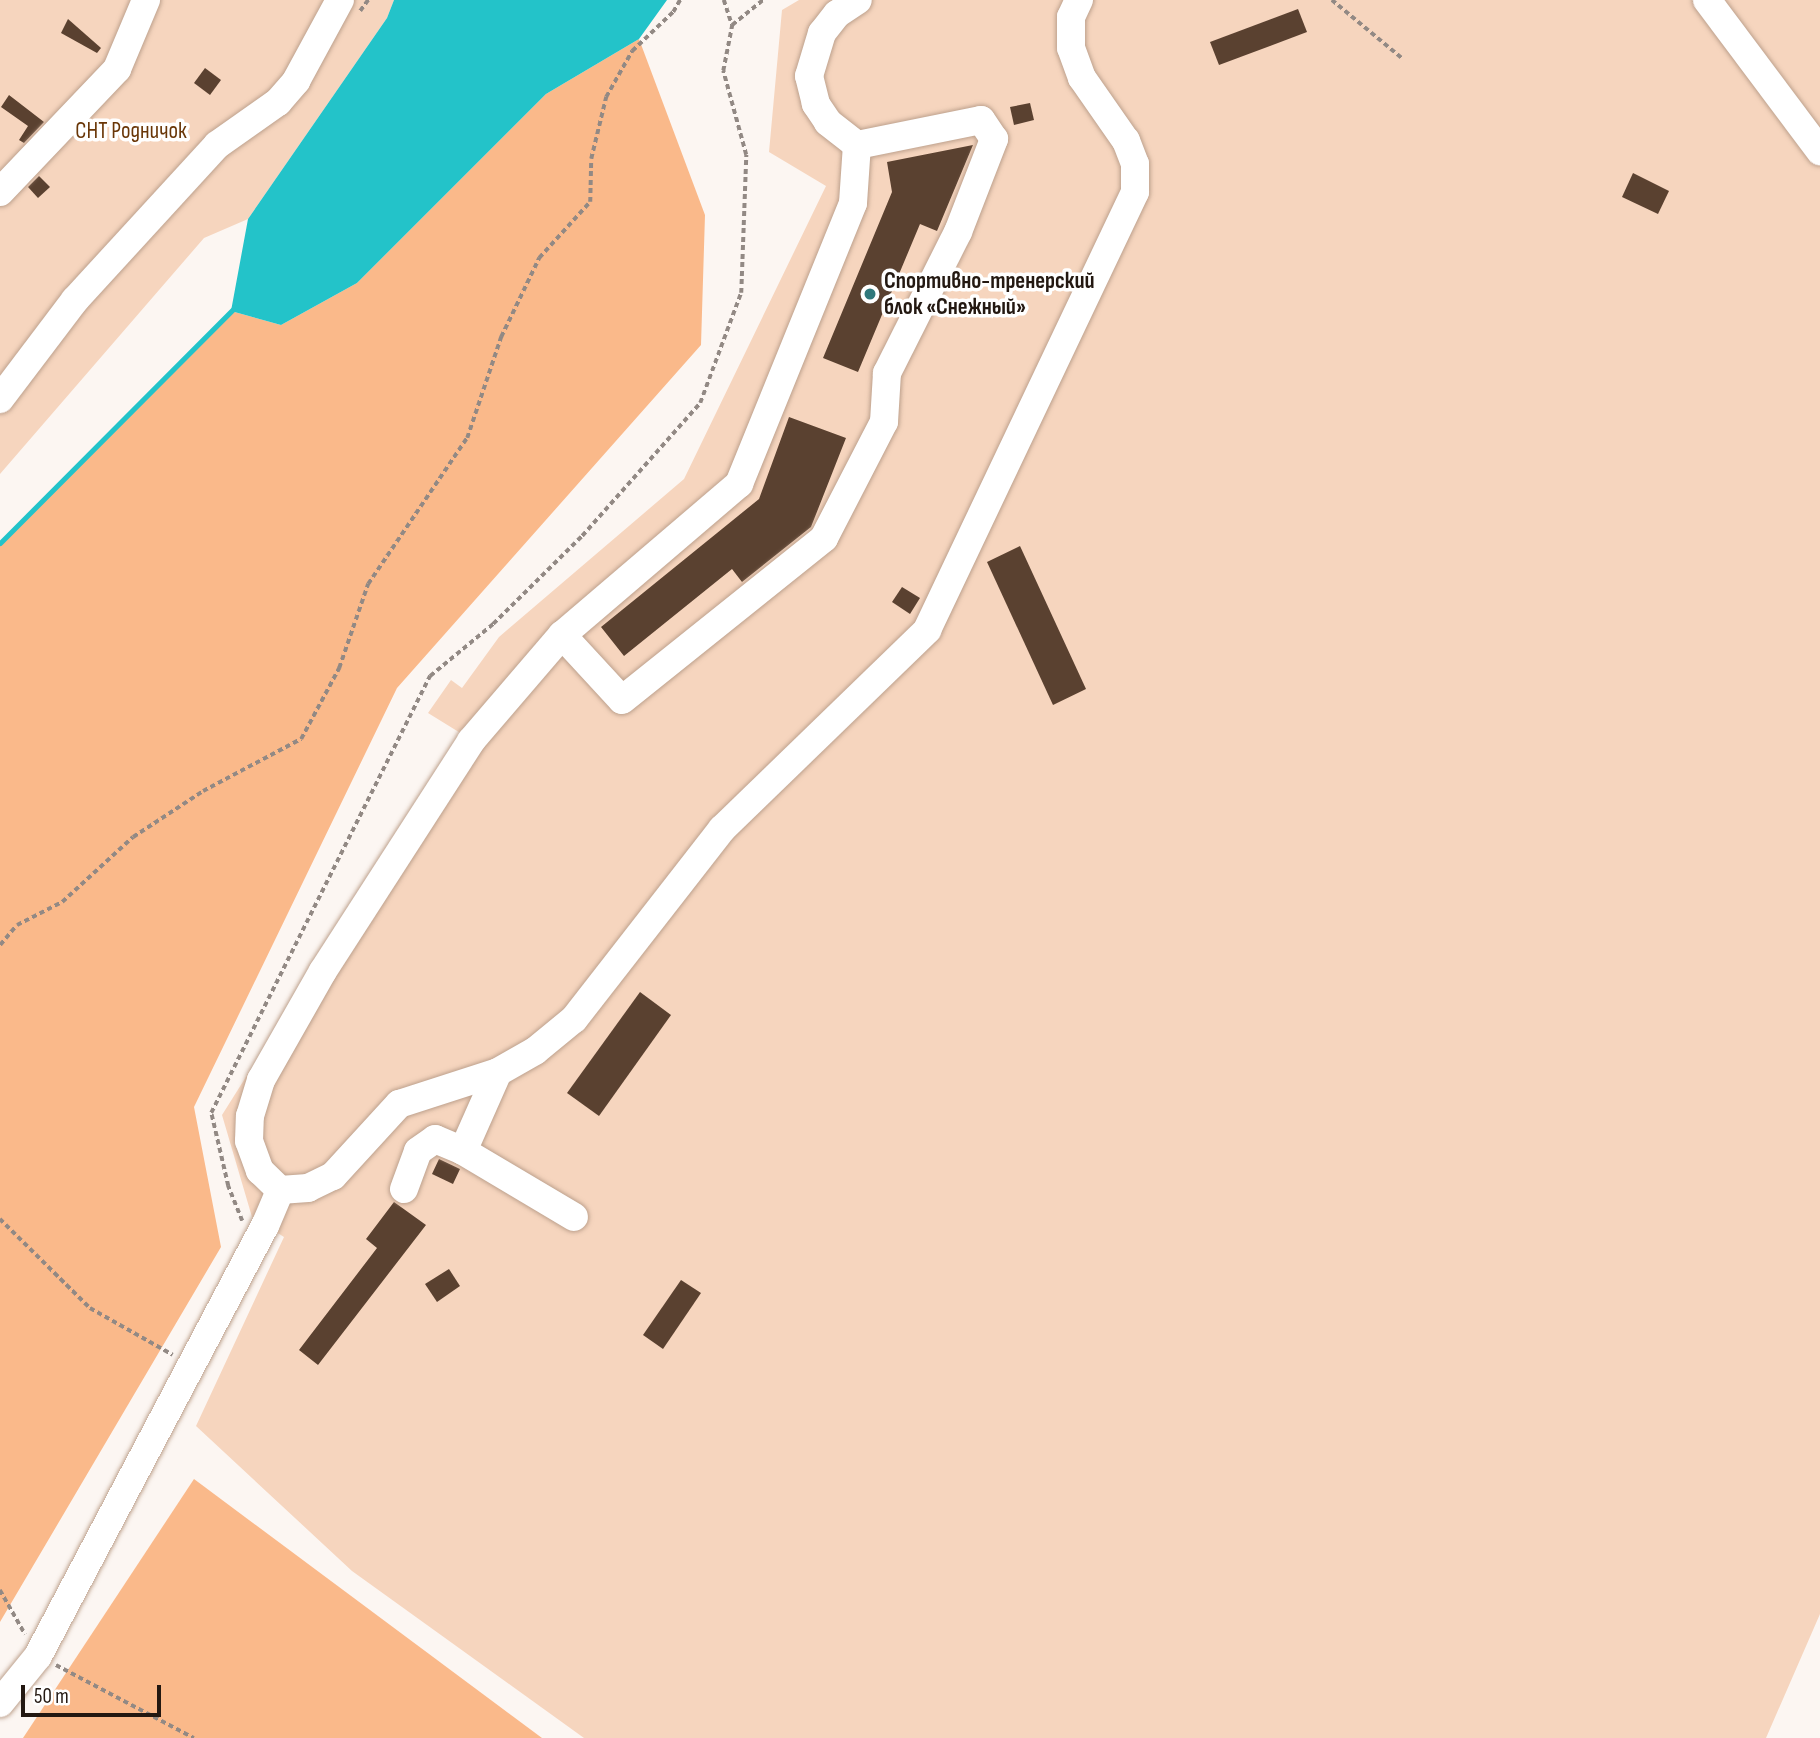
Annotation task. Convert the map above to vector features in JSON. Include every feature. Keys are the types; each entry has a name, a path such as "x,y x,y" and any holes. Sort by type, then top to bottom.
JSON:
{"street":[{"path":"0,192 117,69 145,0"},
{"path":"562,635 622,700 824,538 884,422 887,373 958,232 993,139 981,120 857,145 828,122 816,104 809,76 822,33 836,14 858,0"},
{"path":"857,145 853,203 739,484 562,635 471,741 323,971 261,1080 250,1116 249,1141 260,1171 279,1190 308,1188 333,1176 399,1104 498,1072 535,1051 574,1019 722,829 928,630 1135,192 1135,164 1126,141 1082,79 1071,48 1071,17 1079,0"},
{"path":"1707,0 1820,151"},
{"path":"0,398 75,300 217,145 278,102 352,6"},
{"path":"463,1152 498,1072"},
{"path":"404,1189 418,1150 435,1139 463,1152 575,1217"},
{"path":"0,1703 38,1656 192,1365 279,1190"}],"path":[{"path":"352,6 368,0"},
{"path":"0,946 18,925 62,902 133,837 203,790 301,738 339,668 368,584 467,438 501,337 539,258 590,202 590,159 606,97 632,51 673,12 680,0"},
{"path":"253,1247 228,1186 211,1113 430,676 493,624 582,536 700,403 741,293 746,155 723,71 733,25 724,0"},
{"path":"733,25 763,0"},
{"path":"1332,0 1403,59"},
{"path":"0,1219 90,1308 192,1365"},
{"path":"0,1590 38,1656 194,1738"}],"green space":[{"name":"СНТ Родничок","path":"0,0 394,0 387,18 248,219 204,238 0,474"},
{"path":"799,0 1820,0 1820,1614 1766,1738 584,1738 352,1571 196,1426 284,1237 252,1217 222,1115 462,734 428,713 451,680 462,688 499,637 684,479 826,186 769,152 782,10"}],"shaded area":[{"path":"639,39 705,215 701,345 397,688 194,1107 221,1247 0,1622 0,543 231,311 281,325 357,283 546,94"},
{"path":"194,1479 542,1738 23,1738"}],"water":[{"path":"394,0 667,0 639,39 546,94 357,283 281,325 231,311 248,219 387,18"}],"building":[{"path":"1298,9 1307,32 1219,65 1210,42"},
{"path":"68,19 101,48 97,53 61,33"},
{"path":"205,68 221,80 210,95 194,83"},
{"path":"9,95 44,122 24,143 19,140 28,126 1,107"},
{"path":"1030,103 1034,120 1014,125 1010,107"},
{"name":"Спортивно-тренерский блок «Снежный»","path":"973,145 937,231 920,224 858,372 823,358 892,192 887,162"},
{"path":"1633,173 1669,191 1658,214 1622,197"},
{"path":"39,176 50,187 38,198 28,187"},
{"path":"789,417 846,438 811,527 742,582 732,569 624,656 601,627 759,499"},
{"path":"1020,546 1086,689 1053,705 987,562"},
{"path":"902,587 920,598 910,614 892,602"},
{"path":"640,992 671,1015 599,1116 567,1093"},
{"path":"439,1159 460,1169 453,1184 432,1174"},
{"path":"394,1202 426,1225 318,1365 299,1350 377,1248 366,1239"},
{"path":"449,1269 460,1286 437,1302 425,1284"},
{"path":"681,1280 701,1293 663,1349 643,1335"}],"waterway":[{"path":"0,543 235,307"}],"place":[{"name":"Спортивно-тренерский блок «Снежный»","path":"870,294"}]}
